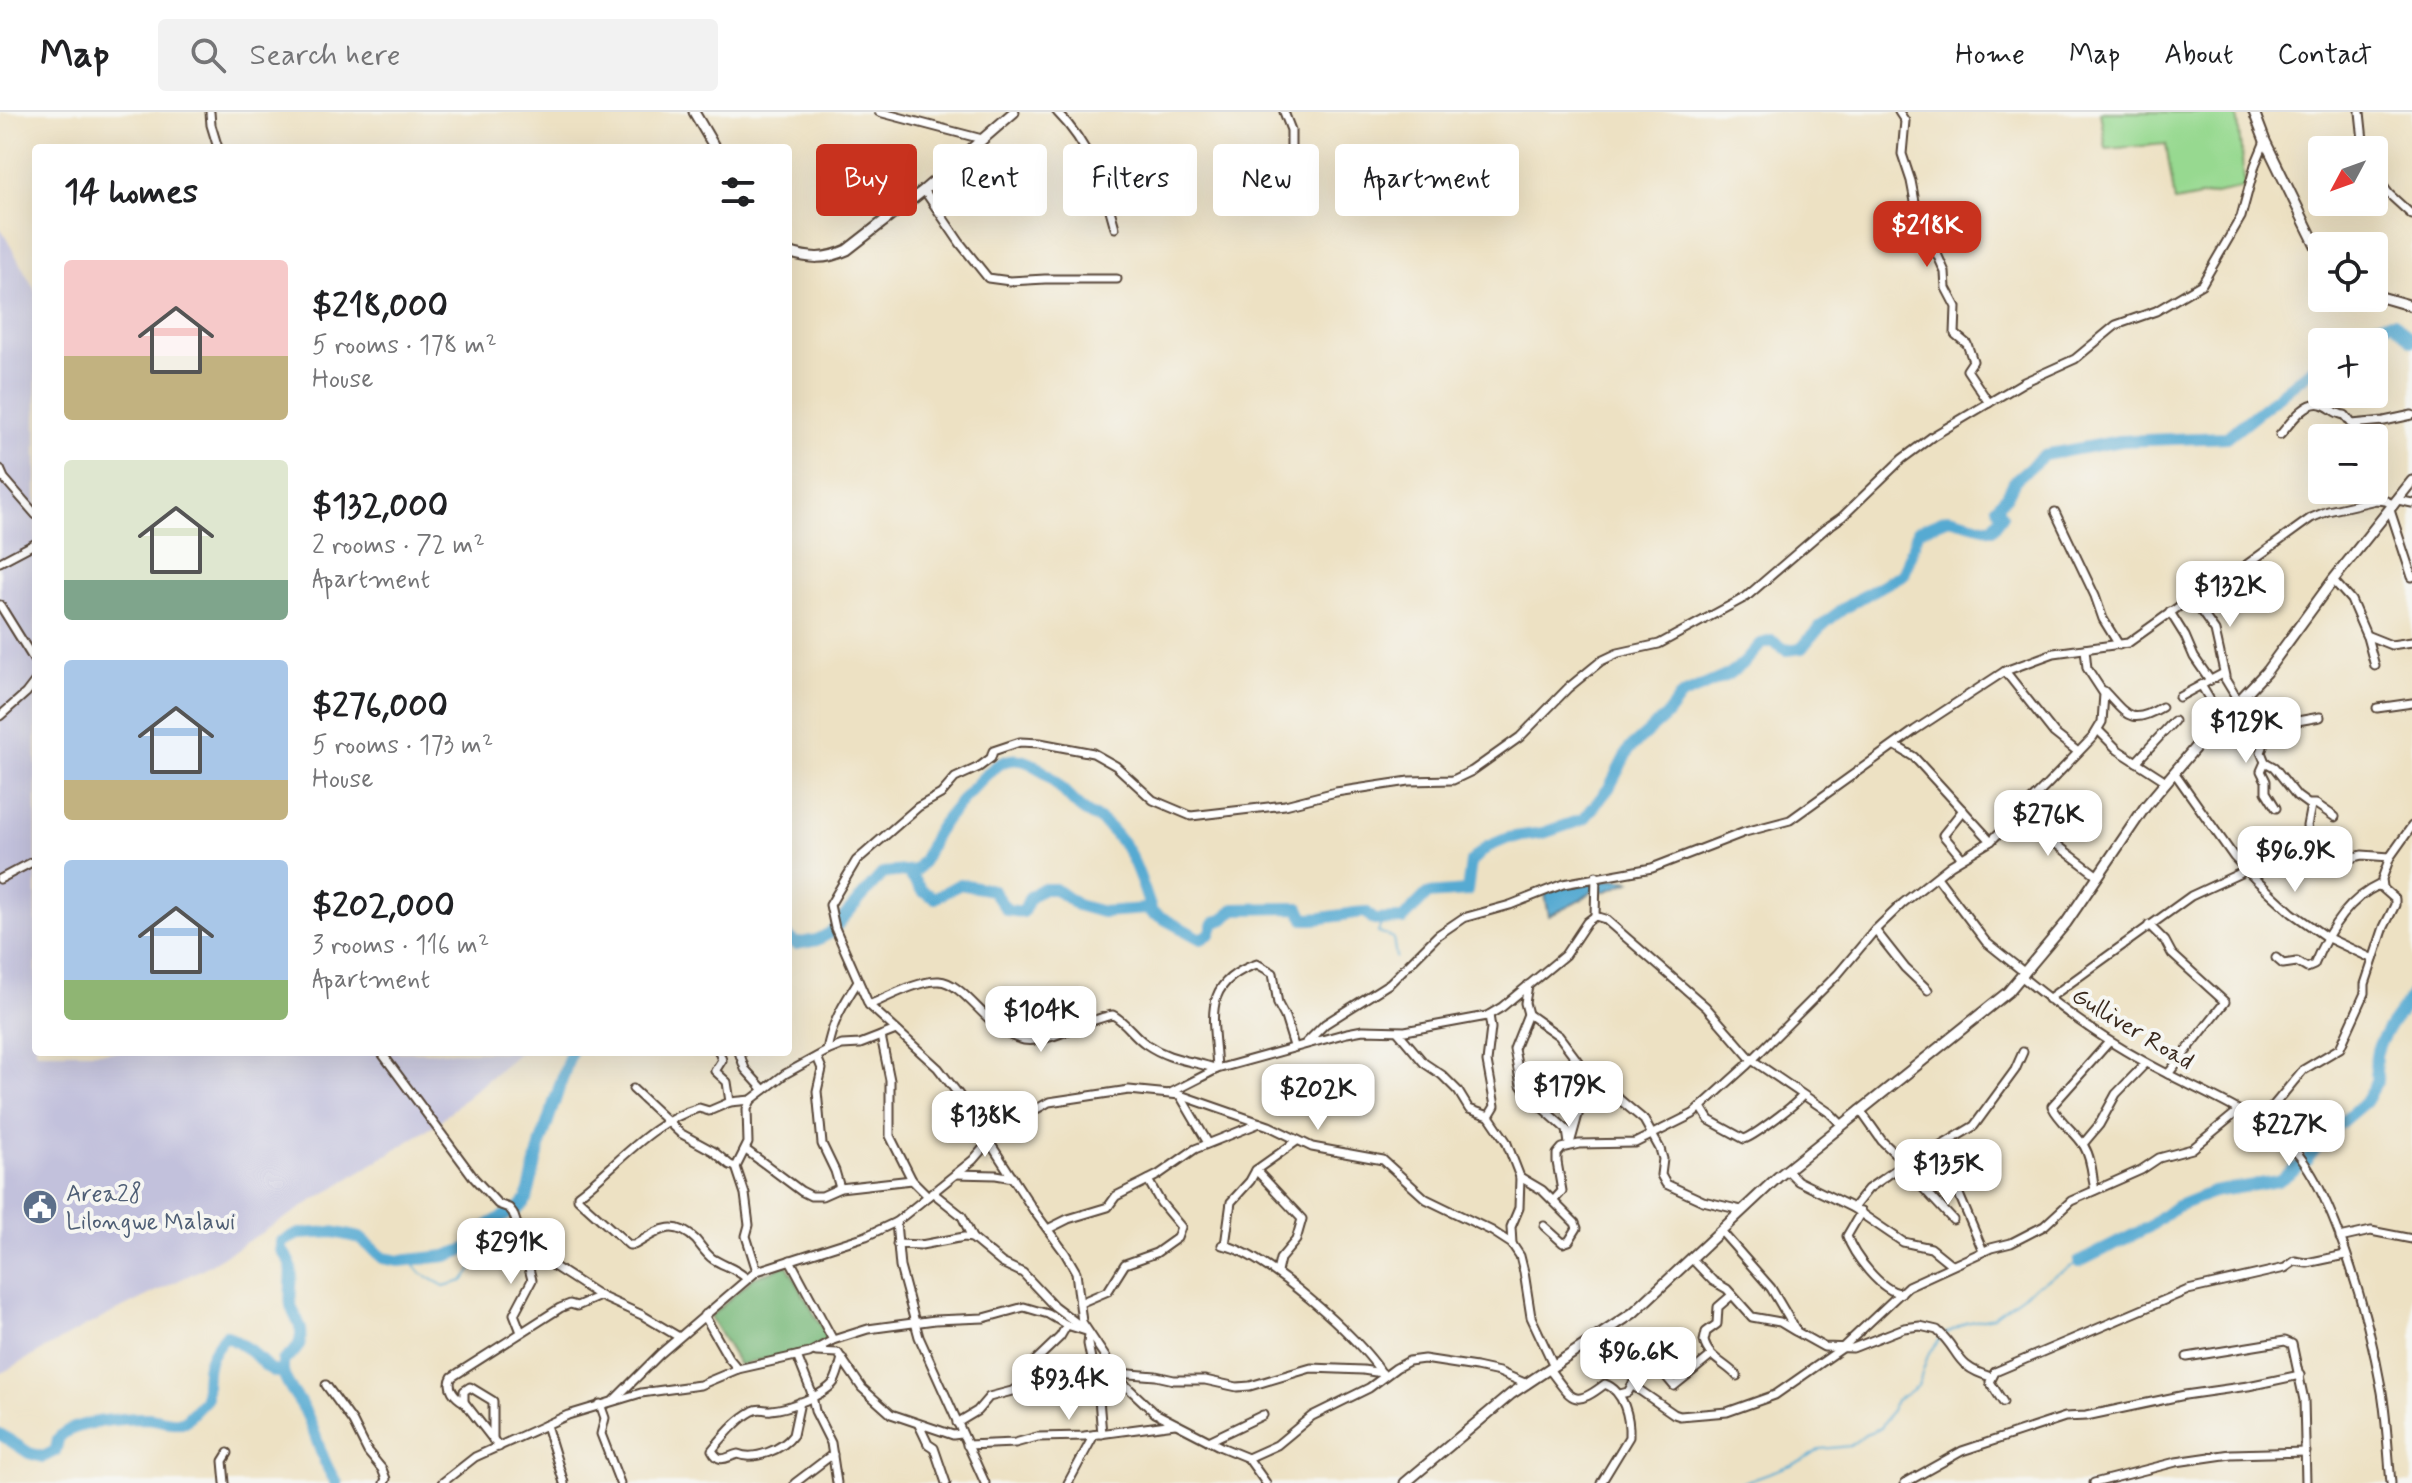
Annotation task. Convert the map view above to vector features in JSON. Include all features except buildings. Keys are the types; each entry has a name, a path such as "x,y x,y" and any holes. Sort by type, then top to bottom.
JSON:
{"street":[{"path":"210,112 217,144"},
{"path":"694,112 713,144"},
{"path":"879,112 982,139"},
{"path":"792,253 818,258 832,257 847,250 924,190 1014,112"},
{"path":"1057,112 1093,163 1115,228"},
{"path":"1284,112 1292,144"},
{"path":"1899,112 1905,121 1902,154 1916,207 1945,272 1946,288 1956,307 1955,334 1967,344 1973,361 1967,370 1989,403"},
{"path":"2254,112 2309,232"},
{"path":"2360,112 2363,136"},
{"path":"1266,1483 1248,1458 1209,1441 1145,1405 1122,1382 1082,1322 1076,1272 989,1142 975,1115 938,1068 869,1005 830,914 830,905 838,890 867,850 918,807 941,794 955,778 991,758 993,751 1020,742 1093,753 1116,766 1153,800 1191,816 1285,805 1336,792 1409,781 1453,780 1482,766 1509,746 1568,688 1601,661 1618,653 1659,644 1746,597 1842,517 1902,459 1933,436 2024,382 2075,359 2116,325 2156,311 2202,284 2241,217 2265,141"},
{"path":"924,190 988,278 1010,281 1117,279"},
{"path":"2388,193 2412,215"},
{"path":"2388,299 2412,306"},
{"path":"2280,435 2295,417 2317,404 2324,405 2335,414 2345,415 2352,424 2412,415"},
{"path":"0,469 32,510"},
{"path":"1405,1483 1454,1439 1527,1384 1633,1313 1787,1170 1999,1001 2066,923 2131,825 2166,781 2266,672 2333,580 2412,481"},
{"path":"1306,1043 1325,1024 1390,983 1438,935 1463,918 1510,905 1548,888 1596,876 1652,868 1745,832 1790,820 1941,712 2005,671 2042,656 2128,643 2191,597 2242,568 2316,515 2376,500 2394,505 2412,503"},
{"path":"2394,505 2412,577"},
{"path":"2055,512 2103,619 2119,645"},
{"path":"0,562 32,545"},
{"path":"2333,580 2351,600 2375,666"},
{"path":"2191,597 2216,634 2225,676 2237,704 2259,735 2265,762 2261,771 2266,781 2266,792 2276,808"},
{"path":"0,605 32,657"},
{"path":"2170,612 2210,680"},
{"path":"2366,635 2391,645 2412,642"},
{"path":"2085,649 2085,664 2102,689 2123,711 2135,717 2144,717 2162,707"},
{"path":"2005,671 2054,733 2078,752"},
{"path":"2179,697 2220,674 2225,676"},
{"path":"0,716 32,685"},
{"path":"2201,685 2222,720"},
{"path":"1569,1144 1635,1143 1701,1107 1838,974 1875,930 1908,898 1962,858 1991,841 2018,815 2098,730 2105,707 2102,689"},
{"path":"2377,708 2412,703"},
{"path":"2259,735 2275,725 2320,717"},
{"path":"2136,762 2174,721"},
{"path":"2098,730 2118,750 2166,781"},
{"path":"1896,746 1914,757 1991,841"},
{"path":"2265,762 2274,767 2297,796 2335,817"},
{"path":"2174,772 2247,871 2292,913 2326,937 2373,959"},
{"path":"2287,866 2309,832 2307,826 2311,805"},
{"path":"1962,858 1943,835 1963,810"},
{"path":"2018,815 2098,876"},
{"path":"2259,1123 2303,1070 2340,1048 2365,993 2373,959 2396,902 2383,887 2382,879 2390,857 2412,826"},
{"path":"2048,999 2199,891 2262,864 2323,866 2371,854 2390,857"},
{"path":"0,879 32,862"},
{"path":"1595,916 1596,876"},
{"name":"Gulliver Road","path":"1937,877 1991,948 2048,999 2109,1042 2259,1123 2299,1155 2321,1193 2340,1238 2363,1311 2383,1396 2391,1483"},
{"path":"2276,958 2283,964 2297,962 2307,968 2314,965 2326,937 2349,906 2375,886 2383,887"},
{"path":"1169,1094 1217,1069 1306,1043 1363,1030 1398,1032 1489,1015 1565,955 1587,922 1595,916"},
{"path":"1595,916 1605,919 1706,1007 1752,1060 1830,1113 1842,1125"},
{"path":"2149,925 2165,941 2172,954 2225,1002 2168,1074"},
{"path":"1875,930 1905,968 1928,990"},
{"path":"1217,1069 1212,1009 1218,989 1247,967 1257,964 1273,973 1278,1004 1294,1046"},
{"path":"827,1051 837,1016 858,981"},
{"path":"869,1005 926,983 941,981 955,986 1000,1029 1019,1039 1029,1041 1046,1037 1113,1015 1143,1042 1169,1058 1217,1069"},
{"path":"1528,985 1525,1003 1528,1014 1559,1036 1586,1069 1637,1112 1660,1149 1663,1159 1661,1175 1666,1184 1703,1201 1741,1210"},
{"path":"1528,1014 1514,1049 1521,1085 1567,1130 1569,1144"},
{"path":"1489,1015 1491,1028 1487,1062 1495,1106 1489,1116"},
{"path":"736,1167 746,1150 747,1109 751,1100 785,1074 827,1051 896,1030"},
{"path":"1398,1032 1424,1063 1450,1083 1469,1109 1489,1116 1506,1141 1520,1177 1519,1208 1511,1227 1512,1244 1522,1263 1531,1317 1552,1367 1568,1392 1578,1399 1588,1398 1605,1384 1620,1394 1626,1394 1647,1365 1659,1368 1676,1386 1711,1356"},
{"path":"881,1036 890,1080 891,1119 888,1130 912,1180 962,1216 972,1238 1002,1263 1023,1273 1054,1306 1088,1332"},
{"path":"2095,1190 2083,1144 2063,1125 2053,1109 2053,1103 2109,1042"},
{"path":"1901,1293 1889,1289 1853,1251 1847,1236 1857,1210 1874,1184 1905,1163 1914,1162 1974,1126 2015,1070 2023,1052"},
{"path":"384,1056 474,1178 498,1204 509,1208 520,1233 547,1263 600,1296 642,1315 679,1337"},
{"path":"720,1056 722,1060 715,1071 727,1082 730,1102"},
{"path":"740,1056 745,1069 764,1090"},
{"path":"817,1057 822,1069 817,1091 822,1144 840,1188"},
{"path":"2083,1144 2099,1125 2116,1094 2146,1063"},
{"path":"1554,1200 1562,1191 1563,1184 1557,1154 1569,1144 1582,1107 1586,1069"},
{"path":"633,1089 680,1133 736,1167 747,1209 749,1225 746,1236 757,1271"},
{"path":"614,1400 746,1278 757,1271 866,1236 896,1222 973,1160 998,1131 1056,1099 1129,1090 1180,1095 1260,1123 1312,1147 1383,1160 1434,1205 1492,1231 1512,1244"},
{"path":"1180,1095 1208,1143"},
{"path":"1701,1107 1709,1120 1744,1139 1757,1133 1802,1096"},
{"path":"746,1278 730,1265 712,1258 692,1236 671,1227 629,1245 577,1198 654,1130 669,1121 693,1109 709,1111 730,1102 751,1100"},
{"path":"1860,1110 1882,1141 1905,1163 1913,1177 1953,1220"},
{"path":"1632,1385 1677,1415 1727,1412 1775,1395 1841,1349 1915,1282 1933,1277 1983,1251 2011,1243 2044,1226 2071,1201 2141,1170 2162,1156 2192,1149 2237,1112"},
{"path":"1048,1229 1068,1219 1108,1207 1116,1196 1148,1180 1186,1154 1260,1123"},
{"path":"1297,1141 1256,1170 1230,1204 1224,1245 1277,1272 1332,1316 1349,1337 1366,1350 1383,1375"},
{"path":"746,1150 811,1196 822,1196 840,1188 912,1180"},
{"path":"1928,1153 1958,1192 1983,1251"},
{"path":"1256,1170 1302,1219 1296,1240 1280,1259 1277,1272"},
{"path":"1787,1170 1798,1181 1857,1210 1903,1242 1931,1248 1952,1265"},
{"path":"955,1174 1013,1178"},
{"path":"1520,1177 1554,1200 1575,1223 1574,1235 1563,1243 1544,1226"},
{"path":"1080,1303 1108,1291 1125,1264 1156,1253 1180,1233 1181,1227 1161,1203 1148,1180"},
{"path":"896,1222 904,1284 914,1323 926,1356 985,1483"},
{"path":"1721,1231 1771,1288 1797,1332"},
{"path":"2340,1238 2371,1231 2412,1239"},
{"path":"897,1244 921,1245 972,1238"},
{"path":"521,1332 514,1314 532,1280 524,1249 527,1242"},
{"path":"1991,1377 2000,1369 2043,1353 2079,1334 2188,1290 2285,1268 2295,1261 2307,1263 2345,1255"},
{"path":"1692,1259 1754,1319 1780,1322 1824,1347 1841,1349 1866,1345 1904,1328 1920,1326 1937,1330 1966,1366 1991,1377 1996,1393 2003,1402"},
{"path":"790,1260 833,1340"},
{"path":"1732,1295 1718,1307 1717,1324 1704,1336 1711,1356 1737,1376"},
{"path":"450,1381 560,1308 570,1304 577,1306 600,1296"},
{"path":"809,1353 833,1340 868,1329 984,1318 1024,1307 1088,1332"},
{"path":"704,1315 738,1369"},
{"path":"957,1423 977,1411 989,1397 1018,1387 1036,1360 1060,1337 1067,1325"},
{"path":"1068,1483 1098,1434 1099,1399 1088,1332"},
{"path":"2187,1357 2289,1341 2294,1349 2304,1400 2306,1483"},
{"path":"443,1483 464,1464 496,1443 600,1404 700,1385 738,1369 809,1353 833,1351 842,1358 862,1388 896,1417 953,1435 961,1434"},
{"path":"797,1356 813,1397 815,1411 828,1436 837,1483"},
{"path":"800,1402 793,1435 774,1450 744,1457 738,1454 727,1460 714,1454 712,1450 749,1413 800,1402 834,1382 842,1358"},
{"path":"1248,1458 1277,1445 1312,1416 1369,1388 1383,1375 1403,1364 1424,1359 1499,1372 1527,1384"},
{"path":"1117,1373 1174,1380 1205,1380 1237,1387 1311,1368 1363,1370 1383,1375"},
{"path":"1905,1483 1962,1451 2065,1417 2086,1416 2300,1375"},
{"path":"438,1380 450,1381"},
{"path":"450,1381 456,1397 464,1402 496,1443"},
{"path":"326,1385 382,1469 386,1479 384,1483"},
{"path":"464,1402 464,1391 470,1387 493,1401 496,1443"},
{"path":"1601,1483 1629,1437 1630,1429 1620,1394"},
{"path":"600,1404 605,1418 601,1434 620,1483"},
{"path":"1209,1441 1263,1415"},
{"path":"967,1445 1015,1443 1037,1437 1098,1434 1177,1424"},
{"path":"546,1425 564,1483"},
{"path":"919,1425 928,1444 934,1448 946,1483"},
{"path":"2094,1483 2176,1462 2231,1454 2306,1452"},
{"path":"225,1483 223,1461 228,1453"},
{"path":"795,1483 833,1454"}],"shaded area":[{"path":"0,227 32,285 32,1056 514,1056 435,1125 206,1267 86,1326 0,1374"}],"green space":[{"path":"2100,112 2237,112 2245,188 2175,202 2166,144 2106,149"},
{"path":"787,1265 828,1338 814,1348 739,1365 710,1317 753,1278"}],"water":[{"path":"1615,879 1632,881 1607,891 1591,892 1549,916 1545,894 1555,889"}],"waterway":[{"path":"2359,328 2394,322 2412,341"},
{"path":"792,940 796,944 817,940 830,933 883,873 907,871 922,891 935,898 960,884 992,890 1007,910 1023,912 1030,897 1042,889 1055,889 1077,905 1102,912 1146,909 1201,939 1210,934 1214,923 1224,919 1234,909 1299,908 1304,919 1366,912 1374,920 1403,919 1427,894 1467,891 1471,862 1487,847 1508,838 1543,833 1584,819 1609,788 1629,749 1666,716 1681,696 1728,675 1761,644 1772,641 1786,650 1802,648 1836,614 1904,574 1918,531 1949,518 1992,529 2002,516 1997,506 2007,496 2015,480 2044,455 2120,441 2227,437 2308,372"},
{"path":"907,871 920,866 941,826 983,778 998,765 1021,760 1042,771 1080,808 1099,819 1115,834 1132,859 1153,914"},
{"path":"1382,921 1378,932 1393,938 1396,957"},
{"path":"2307,1161 2326,1135 2365,1102 2378,1080 2375,1067 2379,1045 2412,994"},
{"path":"0,1434 29,1453 43,1457 55,1451 58,1439 64,1433 86,1424 138,1418 184,1422 206,1399 208,1364 226,1335 251,1351 267,1367 283,1372 283,1361 297,1348 301,1332 291,1305 290,1263 281,1250 281,1242 299,1234 333,1232 360,1238 383,1258 399,1261 446,1256 469,1248 490,1224 520,1207 527,1199 541,1142 570,1056"},
{"path":"2079,1262 2149,1227 2175,1207 2213,1192 2278,1181 2301,1165"},
{"path":"411,1261 421,1273 444,1286 463,1281 478,1261 474,1249 501,1218"},
{"path":"1741,1483 1802,1461 1820,1449 1850,1446 1865,1434 1881,1428 1896,1401 1918,1386 1928,1355 1943,1335 1966,1323 1993,1317 2034,1287 2079,1262"},
{"path":"283,1372 305,1411 337,1483"}],"place":[{"name":"Area28 Lilongwe Malawi","path":"40,1207"}]}
